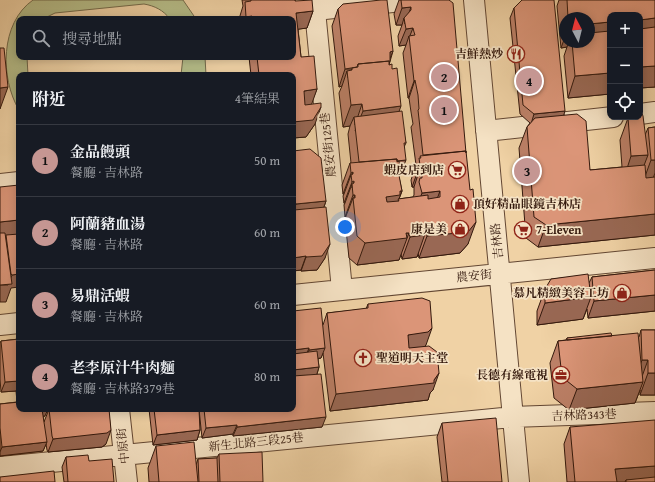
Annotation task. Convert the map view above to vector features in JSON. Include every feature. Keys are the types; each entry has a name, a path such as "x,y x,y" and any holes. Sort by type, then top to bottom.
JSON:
{"street":[{"path":"314,5 412,0"},
{"name":"吉林路","path":"474,0 519,482"},
{"name":"農安街125巷","path":"314,5 342,290"},
{"path":"643,114 655,112"},
{"path":"486,131 607,118"},
{"path":"307,151 328,149"},
{"path":"0,184 16,182"},
{"name":"農安街","path":"296,295 655,258"},
{"path":"0,325 16,323"},
{"name":"中原街","path":"120,412 127,482"},
{"name":"吉林路343巷","path":"512,418 655,412"},
{"name":"新生北路三段25巷","path":"0,467 512,418"}],"green space":[{"path":"33,0 183,0 194,16 168,16 158,9 144,4 55,13 49,16 18,16"},
{"path":"16,19 16,60 27,60 28,72 16,72 16,104 9,83 6,67 6,52 9,36"},
{"path":"183,60 205,60 206,72 181,72"}],"building":[{"path":"312,0 313,11 296,13 301,57 314,56 317,89 304,91 305,105 321,103 321,107 313,120 296,122 296,72 259,72 257,60 296,60 296,16 246,16 245,2"},
{"path":"387,0 393,51 390,52 390,61 358,64 357,67 345,69 338,9 343,4"},
{"path":"401,0 449,0 453,3 466,151 423,155 418,110 418,95 415,80 414,81 409,36 415,35 413,28 406,29 404,18 411,10 411,7 402,8"},
{"path":"522,0 554,0 565,111 534,114 523,105 514,8"},
{"path":"567,0 655,0 655,18 643,20 643,12 607,12 607,22 595,23 595,12 568,12"},
{"path":"655,27 655,66 643,67 643,29"},
{"path":"607,31 607,73 575,76 573,48 595,48 595,32"},
{"path":"0,48 4,48 8,87 0,88"},
{"path":"389,61 389,65 392,64 392,69 397,68 401,106 363,111 362,104 351,105 347,71 358,67 358,64"},
{"path":"402,111 406,143 404,143 406,160 397,161 397,159 359,162 354,117"},
{"path":"577,114 586,121 590,170 645,165 646,178 655,177 655,214 546,225 534,217 527,127 535,118"},
{"path":"643,116 648,155 631,156 628,120 643,120"},
{"path":"655,127 655,160 651,160 648,128"},
{"path":"310,149 321,158 326,201 296,204 296,151"},
{"path":"466,151 470,190 473,189 476,222 468,232 427,236 426,231 424,232 425,235 410,237 409,233 406,233 407,238 365,243 357,236 353,198 355,198 355,195 353,195 352,184 354,181 352,182 351,175 353,172 351,173 350,163 397,159 397,162 399,161 400,170 398,170 402,191 400,191 400,195 386,197 387,202 428,195 428,199 440,197 440,191 422,193 419,182 420,178 422,178 420,156"},
{"path":"16,185 16,220 0,222 0,187"},
{"path":"326,207 330,244 322,256 296,258 296,210"},
{"path":"0,233 5,233 12,284 0,285"},
{"path":"16,234 16,274 11,274 6,235"},
{"path":"655,270 655,295 594,301 592,277"},
{"path":"588,274 591,297 545,303 545,289 551,279"},
{"name":"聖道明天主堂","path":"422,298 430,301 432,328 428,332 408,335 409,348 429,346 437,352 439,373 434,380 434,383 336,394 327,313 368,308 368,304"},
{"path":"321,308 325,348 296,350 296,311"},
{"path":"641,330 655,330 655,373 648,373 648,360 642,360"},
{"path":"611,333 612,336 567,340 567,338"},
{"path":"638,333 643,382 577,389 562,377 558,341"},
{"path":"16,339 16,381 5,382 1,341"},
{"path":"317,351 319,367 296,370 296,354"},
{"path":"321,374 326,417 237,427 237,425 206,428 204,412 296,412 296,376"},
{"path":"16,402 16,412 42,412 47,442 2,447 0,404"},
{"path":"49,412 109,412 111,430 107,433 53,439"},
{"path":"154,412 199,412 200,430 157,435"},
{"path":"496,418 502,482 448,482 442,423"},
{"path":"655,420 655,466 615,469 617,482 575,482 570,427"},
{"path":"194,442 198,482 159,482 156,446"},
{"path":"262,452 263,482 220,482 219,454"},
{"path":"88,455 89,461 112,459 114,482 68,482 66,457"},
{"path":"217,458 218,482 199,482 198,459"},
{"path":"54,471 55,482 0,482 0,477"},
{"path":"655,477 655,482 626,482 626,480"}],"place":[{"name":"吉鮮熱炒","path":"516,54"},
{"name":"阿蘭豬血湯","path":"444,77"},
{"name":"老李原汁牛肉麵","path":"529,81"},
{"name":"金品饅頭","path":"444,110"},
{"name":"蝦皮店到店","path":"457,170"},
{"name":"易鼎活蝦","path":"527,171"},
{"name":"頂好精品眼鏡吉林店","path":"460,204"},
{"name":"康是美","path":"460,229"},
{"name":"7-Eleven","path":"523,230"},
{"name":"慕凡精緻美容工坊","path":"622,293"},
{"name":"聖道明天主堂","path":"363,358"},
{"name":"長德有線電視","path":"561,375"}]}
